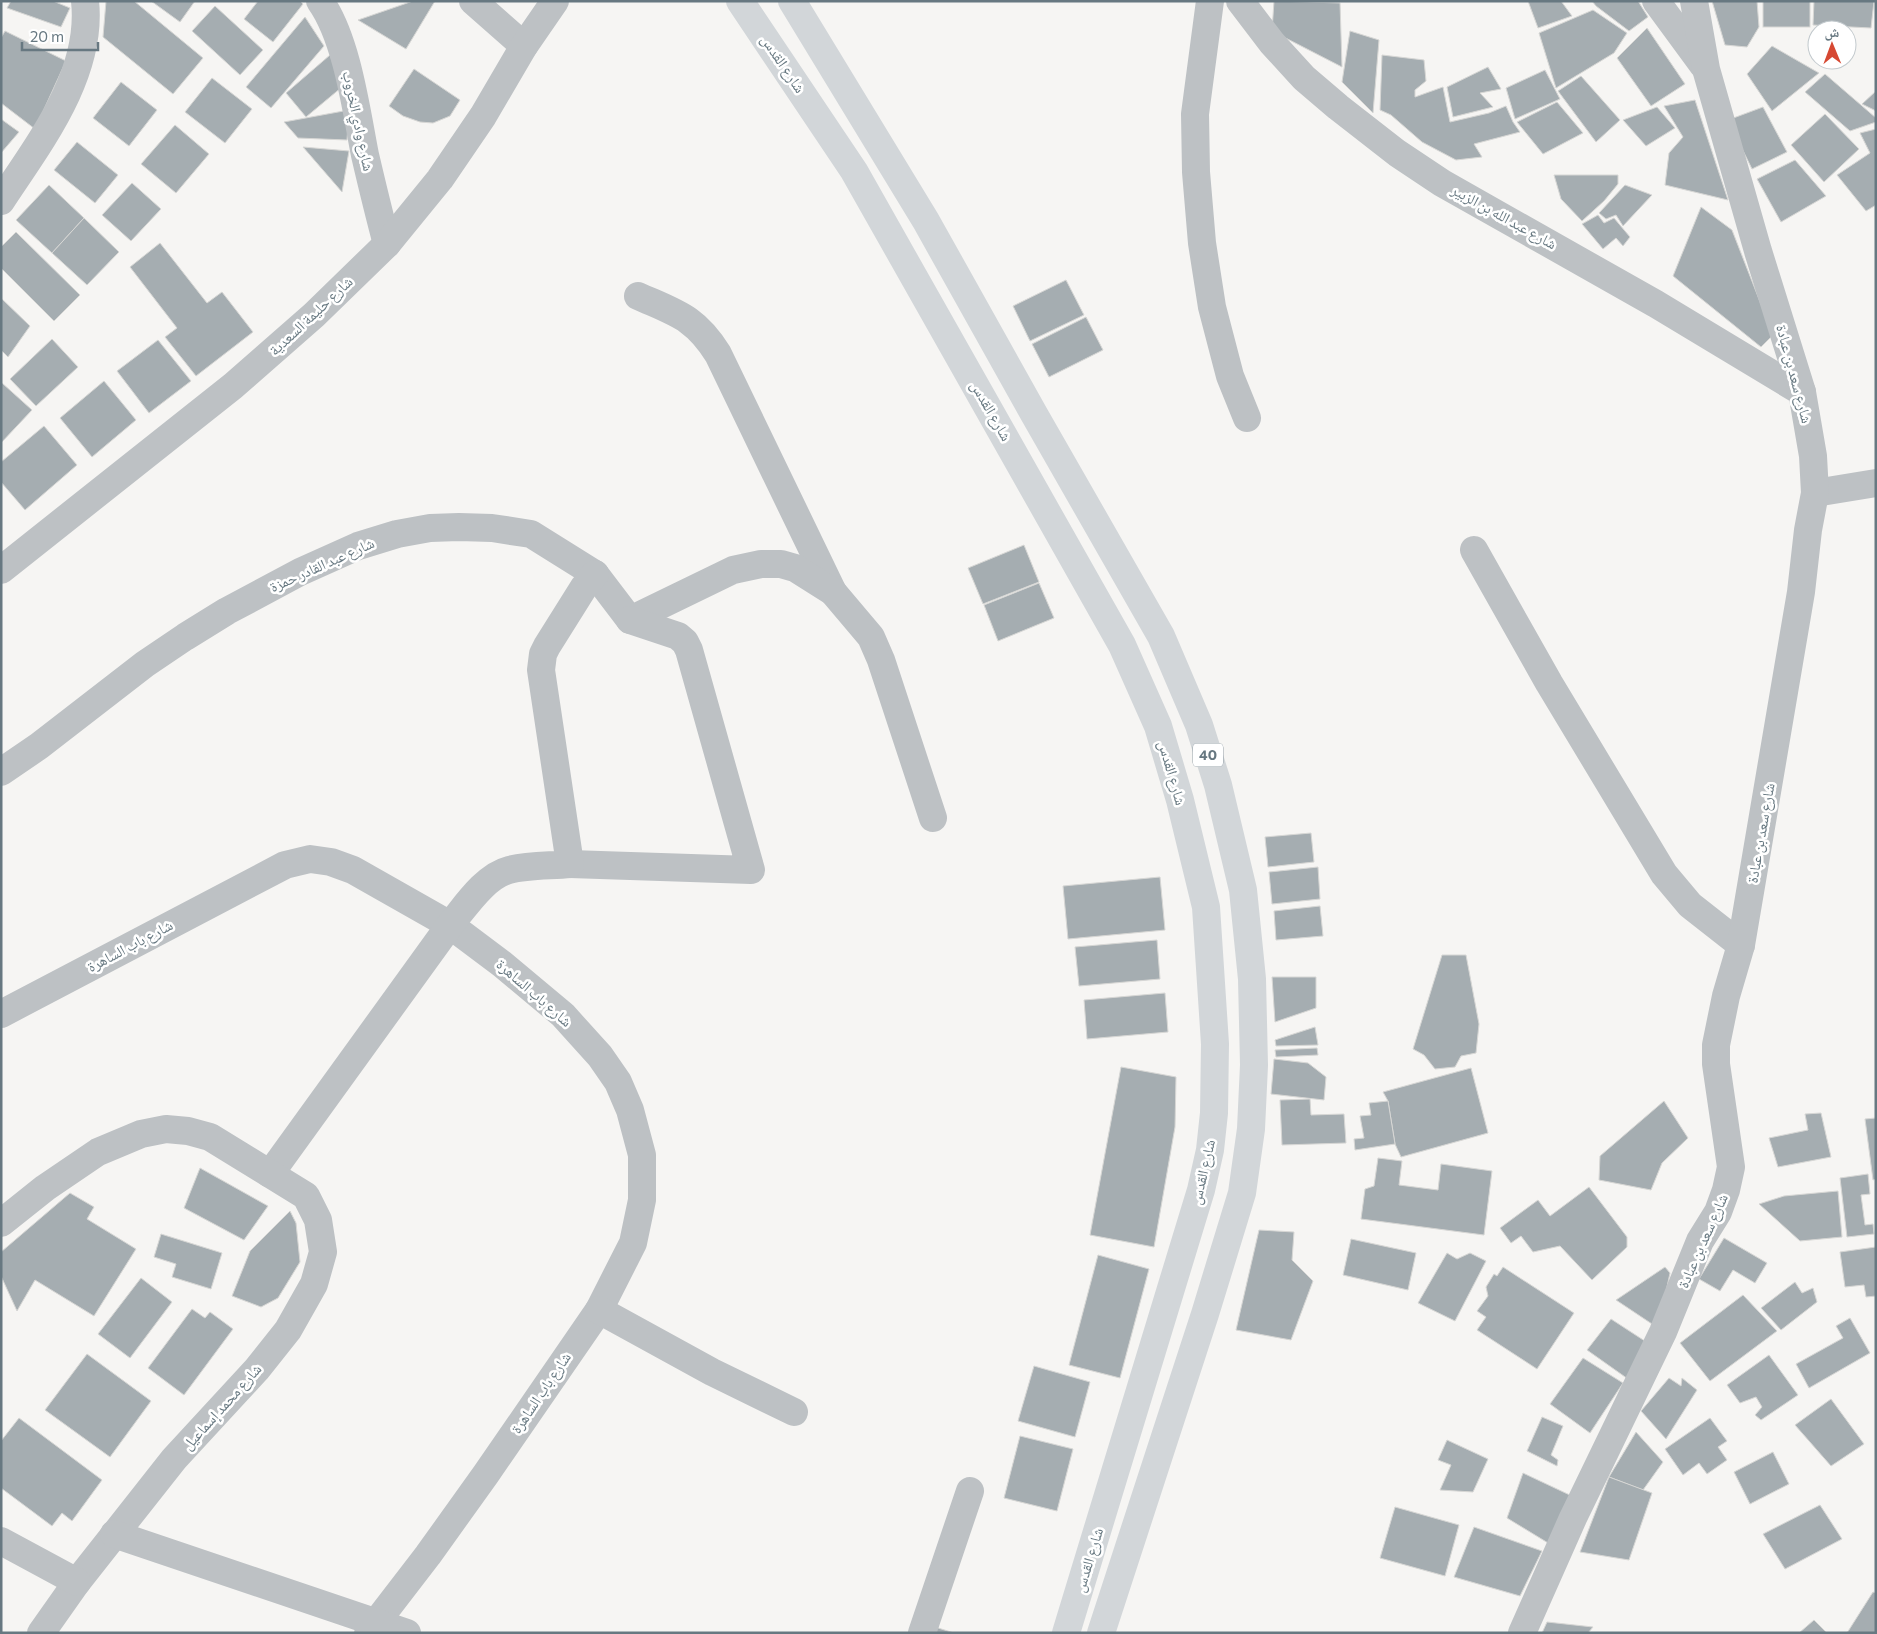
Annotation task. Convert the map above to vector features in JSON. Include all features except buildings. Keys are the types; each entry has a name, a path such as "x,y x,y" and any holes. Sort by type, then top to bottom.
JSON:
{"highway":[{"name":"شارع القدس","path":"740,1 854,171 1122,645 1158,726 1180,800 1206,907 1215,1044 1214,1113 1210,1150 1201,1190 1066,1633"},
{"name":"40","path":"792,1 926,221 1034,414 1162,636 1199,725 1218,785 1243,890 1252,979 1254,1065 1251,1128 1242,1193 1205,1314 1101,1633"}],"street":[{"path":"1,201 52,120 76,70 84,41 85,1"},
{"name":"شارع وادي الخروب","path":"320,1 338,36 352,87 372,188 387,244"},
{"path":"473,1 524,46"},
{"name":"شارع حليمة السعدية","path":"1,570 233,386 314,315 387,244 440,179 483,116 524,46 555,1"},
{"path":"1210,1 1195,114 1196,172 1202,243 1212,307 1230,376 1247,418"},
{"name":"شارع عبد الله بن الزبير","path":"1240,1 1272,43 1304,78 1397,153 1442,183 1648,299 1802,392"},
{"path":"1656,1 1706,69"},
{"name":"شارع سعد بن عبادة","path":"1522,1633 1573,1518 1663,1332 1700,1241 1718,1212 1726,1190 1731,1167 1716,1064 1716,1046 1726,996 1741,945 1801,592 1808,530 1815,493 1813,456 1802,392 1758,251 1706,69 1694,1"},
{"path":"638,296 681,315 696,325 709,338 834,592 870,637 877,652 933,818"},
{"path":"1815,493 1876,483"},
{"name":"شارع عبد القادر حمزة","path":"1,772 39,746 145,664 185,636 300,572 358,546 397,534 430,528 492,528 531,534 595,574"},
{"path":"1474,550 1554,692 1664,874 1690,905 1741,945"},
{"path":"630,620 733,570 761,564 782,564 795,568 834,592"},
{"path":"270,1174 450,926 479,890 503,872 519,868 570,864 751,870 689,650 685,642 678,636 630,620 595,574 584,587 547,646 541,670 570,864"},
{"name":"شارع باب الساهرة","path":"1,1014 285,865 310,860 331,862 353,870 450,926 502,964 563,1015 600,1056 613,1075 630,1110 642,1155 642,1200 633,1243 598,1310 481,1481 428,1555 372,1627"},
{"name":"شارع محمد إسماعيل","path":"1,1223 45,1188 98,1152 141,1134 166,1129 188,1131 210,1137 306,1196 318,1220 323,1252 314,1284 282,1338 257,1369 174,1459 76,1582 41,1633"},
{"path":"598,1310 712,1372 794,1412"},
{"path":"922,1633 970,1491"},
{"path":"114,1534 372,1627 407,1633"},
{"path":"1,1542 76,1582"}]}
